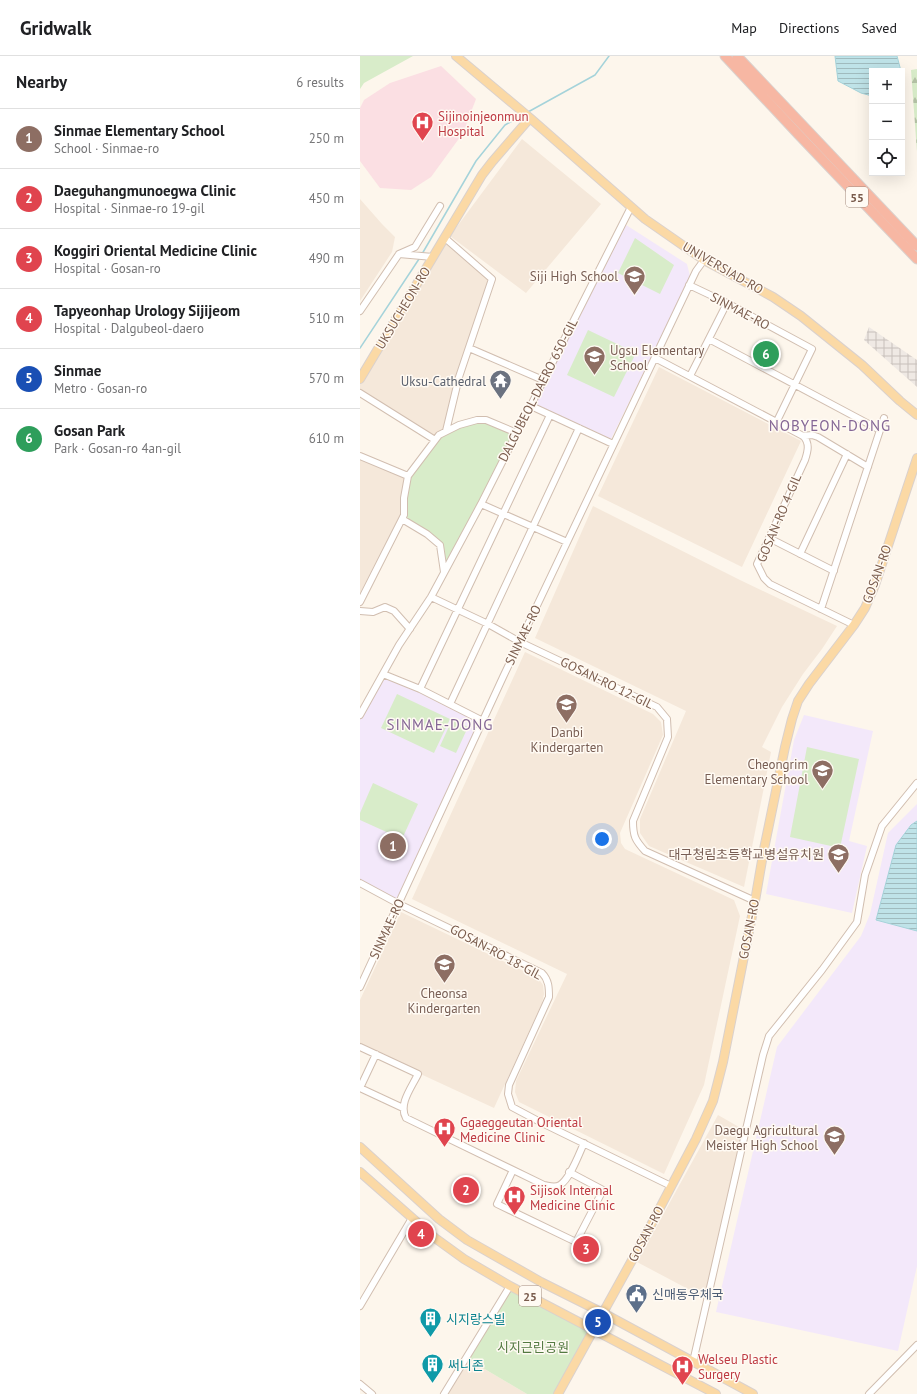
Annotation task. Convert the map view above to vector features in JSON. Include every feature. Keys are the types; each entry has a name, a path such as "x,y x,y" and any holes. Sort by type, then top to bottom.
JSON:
{"highway":[{"name":"55","path":"726,56 782,118 917,259"},
{"name":"55","path":"737,56 917,246"}],"main road":[{"name":"UNIVERSIAD-RO","path":"456,56 530,118 645,219 704,260 773,297 801,316 862,365 917,415"},
{"name":"UKSUCHEON-RO","path":"360,378 482,175 530,118"},
{"name":"GOSAN-RO","path":"558,1394 595,1329 696,1139 713,1101 723,1062 785,747 796,707 798,701 809,684 854,625 870,598 917,458"},
{"name":"25","path":"360,1147 434,1214 467,1240 541,1282 603,1313"},
{"name":"25","path":"360,1172 435,1238 464,1259 510,1286 595,1329 716,1394"},
{"path":"603,1313 753,1394"}],"street":[{"path":"360,311 399,254 415,246 440,206"},
{"name":"DALGUBEOL-DAERO 650-GIL","path":"360,715 410,629 431,597 481,504 631,207"},
{"path":"445,238 492,279 459,377 446,431"},
{"path":"399,254 433,258"},
{"name":"SINMAE-RO","path":"360,987 567,542 689,285 696,271 704,260"},
{"name":"SINMAE-RO","path":"689,285 727,303 812,349 795,384"},
{"path":"690,376 727,303"},
{"path":"709,339 880,430"},
{"path":"469,348 543,380"},
{"path":"655,358 803,436 812,435 818,437 868,467"},
{"path":"777,422 795,384"},
{"path":"360,394 435,440"},
{"path":"530,406 614,444"},
{"path":"420,690 550,415"},
{"path":"821,609 884,418"},
{"path":"360,602 404,515 404,498 408,476 439,435 459,425 477,420 486,420 517,433"},
{"path":"450,704 579,428"},
{"name":"GOSAN-RO 4-GIL","path":"803,436 808,443 807,453 757,564 764,578 770,584 854,625"},
{"path":"800,554 847,454"},
{"path":"360,456 408,476"},
{"path":"481,504 567,542"},
{"path":"402,519 427,534 440,545 444,572"},
{"path":"769,538 834,571"},
{"name":"GOSAN-RO 12-GIL","path":"431,597 488,624 520,642 657,707 667,719 668,737 633,821 633,833 637,843 645,851 755,901"},
{"path":"360,611 373,612 385,607 394,611 410,629"},
{"path":"383,674 483,720"},
{"path":"693,1362 763,1055 769,1036 822,970 857,922 866,875 882,826 917,783"},
{"path":"360,884 399,904"},
{"name":"GOSAN-RO 18-GIL","path":"399,904 542,973 546,977 549,988 549,997 509,1086 508,1094 512,1107 671,1186"},
{"path":"360,1047 418,1074 403,1108 406,1118 544,1185 553,1187 560,1185 566,1180 584,1143"},
{"path":"376,1054 360,1088 403,1108"},
{"path":"513,1170 497,1204 576,1242 603,1190 569,1172"},
{"path":"360,1306 412,1218"},
{"path":"444,1394 510,1286"},
{"path":"869,1394 917,1345"},
{"path":"360,1384 372,1394"}],"shaded area":[{"path":"441,66 476,99 463,133 431,177 411,190 380,188 360,161 360,108 364,100 390,83"},
{"path":"522,139 601,204 526,293 450,236"},
{"path":"360,199 395,237 392,252 360,301"},
{"path":"623,223 687,264 690,276 611,439 535,404"},
{"path":"445,238 492,279 446,431 435,440 360,393 360,379"},
{"path":"869,327 917,360 917,387 864,340"},
{"path":"659,367 801,441 742,567 598,496"},
{"path":"360,456 408,476 402,519 360,599"},
{"path":"593,506 740,580 837,626 782,707 762,747 771,752 744,887 649,846 640,833 640,819 686,711 535,638"},
{"path":"525,652 653,714 661,722 663,735 620,833 621,843 625,849 734,900 740,916 704,1085 664,1174 519,1102 515,1092 516,1081 567,974 412,899"},
{"path":"383,674 483,721 399,904 360,884 360,716"},
{"name":"Cheongrim Elementary School","path":"804,715 873,731 849,841 867,846 852,913 766,894 794,740"},
{"name":"Daegu Agricultural Meister High School","path":"917,804 917,1266 898,1351 716,1312 777,1047 861,936 870,914 888,833"},
{"path":"401,912 538,978 543,985 544,994 542,1003 494,1108 360,1046 360,1000"},
{"path":"718,1115 746,1131 705,1298 637,1262"},
{"path":"466,1358 527,1394 444,1394"}],"green space":[{"path":"360,56 413,56 364,83 360,89"},
{"path":"917,69 917,152 911,70"},
{"path":"635,238 674,265 660,294 618,273"},
{"path":"588,330 636,353 614,397 567,375"},
{"path":"762,341 780,350 771,367 753,358"},
{"path":"477,420 517,433 446,568 440,545 405,520 408,476 439,435"},
{"path":"397,694 450,719 434,753 381,728"},
{"path":"452,720 468,727 456,753 440,746"},
{"path":"807,747 859,759 840,848 790,837"},
{"path":"373,783 418,804 402,839 360,820 360,813"},
{"name":"시지근린공원","path":"510,1286 595,1329 558,1394 527,1394 466,1358"}],"water":[{"path":"835,56 897,56 900,68 869,68 869,95 861,93 838,81"},
{"path":"917,821 917,931 876,920 896,845 911,825"}],"waterway":[{"path":"528,112 595,75 609,56"},
{"path":"422,254 476,161 505,125 523,115"},
{"path":"360,348 419,259"}],"place":[{"name":"Sijinoinjeonmun Hospital","path":"422,142"},
{"name":"Siji High School","path":"634,296"},
{"name":"Gosan Park","path":"766,354"},
{"name":"Ugsu Elementary School","path":"595,376"},
{"name":"Uksu-Cathedral","path":"501,400"},
{"name":"Danbi Kindergarten","path":"567,724"},
{"name":"Cheongrim Elementary School","path":"823,790"},
{"name":"Sinmae Elementary School","path":"393,846"},
{"name":"대구청림초등학교병설유치원","path":"839,874"},
{"name":"Cheonsa Kindergarten","path":"444,984"},
{"name":"Ggaeggeutan Oriental Medicine Clinic","path":"445,1148"},
{"name":"Daegu Agricultural Meister High School","path":"834,1156"},
{"name":"Daeguhangmunoegwa Clinic","path":"466,1190"},
{"name":"Sijisok Internal Medicine Clinic","path":"514,1216"},
{"name":"Tapyeonhap Urology Sijijeom","path":"421,1234"},
{"name":"Koggiri Oriental Medicine Clinic","path":"586,1249"},
{"name":"신매동우체국","path":"636,1314"},
{"name":"Sinmae","path":"598,1322"},
{"name":"시지랑스빌","path":"431,1338"},
{"name":"써니존","path":"432,1384"},
{"name":"Welseu Plastic Surgery","path":"682,1386"}],"district":[{"name":"NOBYEON-DONG","path":"830,425"},
{"name":"SINMAE-DONG","path":"440,724"}]}
